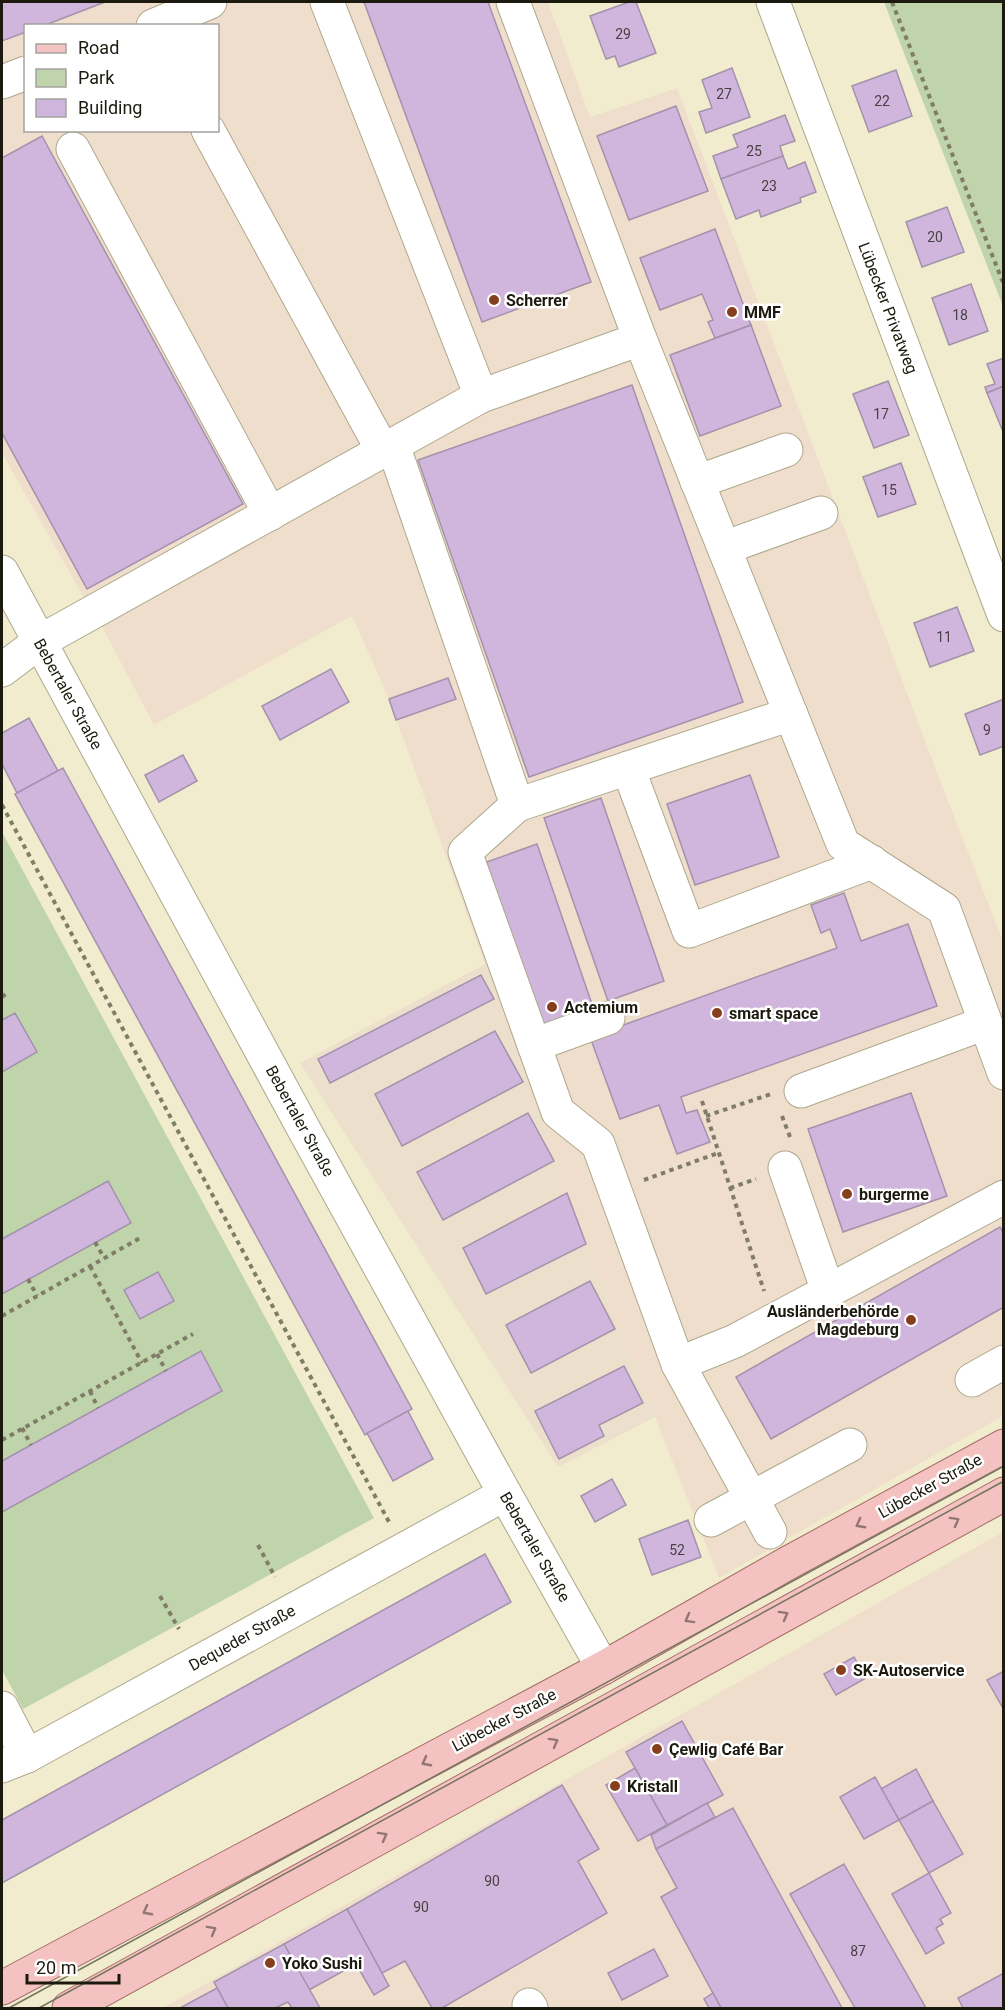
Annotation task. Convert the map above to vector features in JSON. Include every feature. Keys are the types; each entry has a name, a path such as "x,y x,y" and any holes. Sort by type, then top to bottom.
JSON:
{"main road":[{"name":"Lübecker Straße","path":"2,1988 603,1668 788,1563 1004,1446"},
{"path":"69,2008 1004,1494"}],"street":[{"path":"158,24 210,2"},
{"path":"327,2 481,396"},
{"path":"513,2 640,339 843,844 944,909 1004,1073"},
{"name":"Lübecker Privatweg","path":"773,2 1004,615"},
{"path":"2,82 24,74"},
{"path":"209,132 388,448 517,804"},
{"path":"73,149 270,514"},
{"path":"2,670 39,642 481,396 640,339"},
{"path":"697,482 786,450"},
{"path":"724,548 820,513"},
{"name":"Bebertaler Straße","path":"2,572 505,1494 603,1668"},
{"path":"770,1532 678,1364 598,1144 558,1112 465,852 517,804 791,714"},
{"path":"628,768 689,931 872,862"},
{"path":"534,1045 608,1018"},
{"path":"801,1091 985,1023"},
{"path":"785,1168 828,1291"},
{"path":"678,1364 735,1341 1004,1197"},
{"path":"972,1380 1004,1362"},
{"path":"711,1520 850,1444"},
{"name":"Dequeder Straße","path":"2,1708 14,1761 505,1494"}],"path":[{"path":"892,2 1004,285"},
{"path":"2,805 404,1550"},
{"path":"2,997 8,993"},
{"path":"706,1116 773,1093 801,1091"},
{"path":"702,1101 773,1321"},
{"path":"615,1191 718,1153"},
{"path":"2,1316 140,1238"},
{"path":"95,1242 104,1258"},
{"path":"90,1266 142,1363"},
{"path":"28,1279 37,1296"},
{"path":"2,1440 194,1334"},
{"path":"157,1354 166,1371"},
{"path":"90,1391 98,1408"},
{"path":"22,1428 31,1445"},
{"path":"258,1545 275,1577"},
{"path":"160,1596 179,1629"}],"shaded area":[{"path":"2,2 548,2 590,117 677,88 1003,941 1003,1416 719,1578 586,1244 389,699 352,616 154,725 100,623 2,453"},
{"path":"485,964 586,1244 655,1417 558,1467 300,1063"},
{"path":"1003,1532 1003,2008 163,2008"}],"green space":[{"path":"884,2 1003,2 1003,306"},
{"path":"2,832 374,1518 23,1709 2,1670 2,1512 222,1390 201,1351 2,1461 2,1294 130,1223 108,1181 2,1239 2,1072 37,1052 15,1013 2,1020"}],"building":[{"path":"2,2 105,2 48,24 24,24 24,33 2,41"},
{"path":"364,2 488,2 591,282 482,322"},
{"path":"629,2 636,2 656,53 619,67 615,56 606,59 590,16"},
{"path":"732,68 750,117 706,133 699,112 712,108 702,80"},
{"path":"896,70 912,116 869,132 852,86"},
{"path":"676,106 708,191 629,220 597,136"},
{"path":"785,115 795,141 780,146 783,156 721,179 713,156 738,147 733,135"},
{"path":"42,136 243,504 87,589 2,433 2,158"},
{"path":"783,156 788,169 805,162 816,192 800,198 801,202 761,217 759,210 736,219 721,179"},
{"path":"947,207 964,252 922,267 906,222"},
{"path":"715,229 751,325 715,338 708,322 713,320 702,294 660,310 640,258"},
{"path":"971,284 988,331 949,345 932,298"},
{"path":"751,325 781,406 700,436 670,355"},
{"path":"1004,358 1004,386 987,393 985,387 995,384 987,364"},
{"path":"888,381 909,435 874,448 853,394"},
{"path":"632,385 743,702 529,777 418,460"},
{"path":"1004,386 1004,434 987,393"},
{"path":"901,463 916,504 878,517 863,477"},
{"path":"957,607 974,651 930,667 914,623"},
{"path":"331,669 349,702 280,740 262,706"},
{"path":"448,678 456,699 396,720 389,699"},
{"path":"1004,699 1004,746 980,755 965,714"},
{"path":"29,718 58,771 17,793 2,764 2,733"},
{"path":"183,755 197,781 159,802 145,775"},
{"path":"63,768 412,1409 365,1435 15,794"},
{"path":"750,775 779,857 695,885 667,804"},
{"path":"601,798 664,981 608,1001 544,818"},
{"path":"537,844 594,1010 541,1028 484,863"},
{"path":"844,893 861,941 908,924 937,1006 681,1097 686,1113 697,1110 710,1142 677,1154 659,1105 620,1119 590,1037 837,948 830,929 821,933 811,905"},
{"path":"481,975 494,999 330,1083 318,1059"},
{"path":"15,1013 37,1052 2,1072 2,1020"},
{"path":"495,1031 523,1082 402,1146 375,1094"},
{"path":"911,1093 947,1196 843,1232 808,1129"},
{"path":"528,1113 554,1161 443,1220 417,1172"},
{"path":"108,1181 131,1223 2,1294 2,1239"},
{"path":"567,1193 586,1244 486,1294 463,1248"},
{"path":"1000,1227 1004,1234 1004,1307 771,1439 736,1377"},
{"path":"158,1272 174,1301 140,1319 124,1290"},
{"path":"590,1281 615,1329 531,1373 506,1325"},
{"path":"201,1351 222,1391 2,1512 2,1461"},
{"path":"624,1366 643,1403 599,1425 604,1436 559,1459 535,1411"},
{"path":"408,1411 433,1459 393,1481 367,1433"},
{"path":"612,1479 626,1505 595,1522 581,1496"},
{"path":"688,1520 701,1557 652,1575 639,1539"},
{"path":"485,1554 511,1602 2,1883 2,1820"},
{"path":"854,1657 866,1678 836,1695 824,1674"},
{"path":"1004,1671 1004,1710 987,1680"},
{"path":"682,1721 723,1795 667,1825 626,1752"},
{"path":"635,1768 667,1825 638,1841 606,1785"},
{"path":"916,1769 933,1801 899,1820 881,1789"},
{"path":"875,1777 899,1820 864,1839 840,1797"},
{"path":"562,1785 599,1849 578,1861 607,1913 442,2008 432,2008 405,1961 382,1973 347,1909"},
{"path":"933,1801 963,1854 929,1873 899,1820"},
{"path":"707,1803 715,1817 656,1849 651,1835"},
{"path":"733,1808 842,2008 721,2008 661,1897 677,1888 656,1849"},
{"path":"844,1864 926,2008 855,2008 790,1894"},
{"path":"929,1873 951,1913 940,1919 943,1924 936,1928 944,1943 926,1954 892,1894"},
{"path":"347,1909 389,1986 374,1995 356,1964 309,1990 284,1944"},
{"path":"284,1944 320,2008 292,2008 288,2002 275,2008 228,2008 214,1982"},
{"path":"654,1949 668,1976 622,2000 608,1973"},
{"path":"1004,1973 1004,2008 963,2008 958,1998"},
{"path":"217,1988 228,2008 180,2008"},
{"path":"713,1993 721,2008 709,2008 704,1999"}],"tram line":[{"path":"9,2008 1004,1466"},
{"path":"39,2008 1004,1481"}],"place":[{"name":"Scherrer","path":"494,300"},
{"name":"MMF","path":"732,312"},
{"name":"Actemium","path":"552,1007"},
{"name":"smart space","path":"717,1013"},
{"name":"burgerme","path":"847,1194"},
{"name":"Ausländerbehörde Magdeburg","path":"911,1320"},
{"name":"SK-Autoservice","path":"841,1670"},
{"name":"Çewlig Café Bar","path":"657,1749"},
{"name":"Kristall","path":"615,1786"},
{"name":"Yoko Sushi","path":"270,1963"}]}
